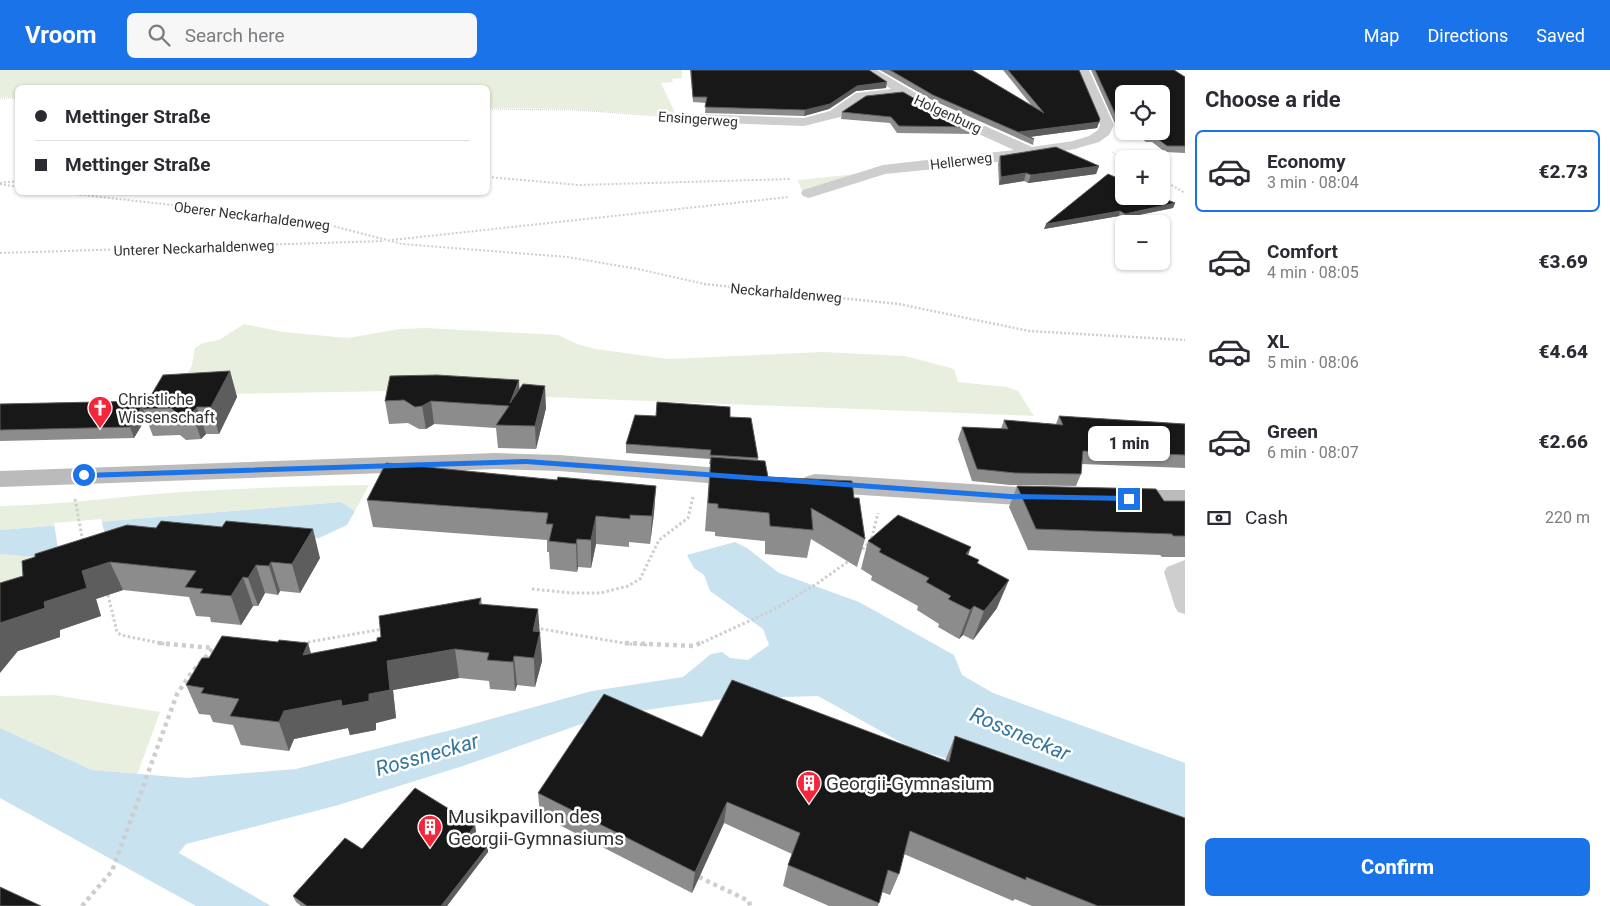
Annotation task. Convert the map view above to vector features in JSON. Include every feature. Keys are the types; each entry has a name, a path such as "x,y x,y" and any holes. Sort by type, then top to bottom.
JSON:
{"main road":[{"path":"0,479 135,472 496,461 559,463 884,488 1075,498"},
{"path":"1105,498 1185,499"}],"street":[{"name":"Holgenburg","path":"869,70 901,92 1030,152"},
{"name":"Hellerweg","path":"809,194 882,170 1030,152 1087,142 1100,136 1106,129 1106,122 1083,70"},
{"name":"Ensingerweg","path":"693,118 743,122 804,122 834,114 861,96 901,92"}],"lane":[{"path":"1185,566 1174,572 1185,607"}],"path":[{"path":"0,98 15,98"},
{"name":"Ensingerweg","path":"490,109 577,110 693,118"},
{"path":"490,177 579,185 792,179"},
{"path":"0,183 15,181"},
{"path":"0,183 15,186"},
{"path":"1170,184 1185,193"},
{"path":"387,241 809,194"},
{"name":"Oberer Neckarhaldenweg","path":"84,195 297,218 330,224 387,241"},
{"name":"Unterer Neckarhaldenweg","path":"0,253 387,241"},
{"name":"Neckarhaldenweg","path":"387,241 411,245 566,257 638,269 712,286 899,304 1029,330 1185,340"},
{"path":"532,589 600,594 634,584 640,579 659,540 691,514 695,474"},
{"path":"532,628 629,644 686,647 705,643 773,610 818,584 868,545 884,488"},
{"path":"74,501 83,545"},
{"path":"108,595 116,632 121,635 161,644 222,648"},
{"path":"298,644 393,627"},
{"path":"82,906 112,871 166,719 184,682 214,648"},
{"path":"699,877 749,901 750,906"}],"green space":[{"path":"0,70 682,70 682,78 672,79 673,82 661,83 676,115 670,116 571,109 490,108 490,85 15,85 15,97 0,97"},
{"path":"856,174 802,192 798,180"},
{"path":"244,324 283,332 348,338 400,329 425,328 558,335 577,344 596,349 668,359 823,352 905,356 954,369 958,382 1007,387 1018,391 1034,416 446,393 446,390 177,395 192,365 195,348 203,343 219,340"},
{"path":"369,485 355,511 341,502 0,530 0,506 205,491"},
{"path":"0,554 58,559 0,606"},
{"path":"54,695 160,712 137,775 92,770 0,728 0,696"}],"water":[{"path":"341,502 355,511 347,525 319,538 279,537 58,559 0,554 0,530"},
{"name":"Rossneckar","path":"735,542 747,548 779,573 859,602 954,655 962,675 993,693 1185,763 1185,846 945,758 911,748 818,696 723,699 604,716 466,765 335,806 186,844 179,853 271,906 196,906 0,798 0,728 92,770 187,778 296,769 455,729 592,691 683,677 711,654 722,652 730,658 748,660 769,645 763,629 710,591 704,575 694,568 687,555"}],"pier":[{"path":"101,519 110,554 60,561 54,523"}],"building":[{"path":"691,70 869,70 887,82 857,86 830,104 805,110 705,107 707,97 693,97"},
{"path":"890,70 972,70 1044,113 1008,70 1079,70 1100,119 1099,122 1019,132 1034,139 933,95"},
{"path":"1095,70 1174,70 1185,77 1185,146 1167,146 1159,140 1170,140 1170,85 1115,85 1115,113"},
{"path":"903,92 922,103 975,127 899,126 891,117 842,112 866,96"},
{"path":"1056,147 1099,166 1001,177 1000,156"},
{"path":"1108,174 1115,177 1115,205 1166,205 1125,214 1120,211 1046,224"},
{"path":"230,371 211,407 197,407 192,413 177,413 171,408 143,409 163,375"},
{"path":"437,375 519,380 510,403 523,384 545,386 535,426 496,425 509,406 431,401 422,406 415,407 404,400 385,401 390,376"},
{"path":"145,401 130,427 0,430 0,404"},
{"path":"657,402 730,407 730,417 751,418 758,458 710,455 711,450 626,444 635,415 656,416"},
{"path":"1059,416 1185,424 1185,455 1083,451 1081,474 1015,473 977,469 962,427 1008,429 1004,420 1063,425"},
{"path":"711,457 765,461 768,477 852,481 854,498 859,498 865,539 811,508 813,530 770,526 769,513 718,508 718,504 708,503"},
{"path":"386,463 557,480 558,477 656,486 652,516 630,515 630,519 596,516 591,540 577,539 576,544 549,541 553,524 546,524 548,513 367,500"},
{"path":"1017,486 1156,489 1164,501 1185,501 1185,536 1036,529"},
{"path":"898,515 971,547 966,554 979,560 977,563 1009,580 984,611 974,606 970,610 948,599 951,596 926,582 929,578 879,552 881,549 868,541"},
{"path":"161,521 222,527 226,521 313,529 292,564 271,562 269,566 256,565 248,578 243,577 231,596 200,593 203,589 185,587 196,571 110,562 82,571 87,588 44,602 45,608 0,623 0,583 23,576 22,561 35,557 35,554 127,525 156,528"},
{"path":"481,598 479,604 538,609 533,631 540,632 534,658 514,656 513,662 487,660 489,653 455,649 387,661 390,690 369,694 369,701 342,706 341,700 284,711 279,722 230,716 239,699 201,693 204,688 186,685 202,658 209,658 222,636 308,643 303,655 377,641 377,638 381,637 379,616"},
{"name":"Georgii-Gymnasium","path":"732,680 949,762 955,736 1185,818 1185,906 1098,906 1026,877 1026,880 910,831 899,874 888,870 879,903 788,865 800,833 727,802 695,872 538,793 604,694 702,737"},
{"name":"Musikpavillon des Georgii-Gymnasiums","path":"415,788 475,825 468,835 488,846 441,906 307,906 293,896 345,838 362,849"},
{"path":"0,887 41,906 0,906"}],"place":[{"name":"Christliche Wissenschaft","path":"100,429"},
{"name":"Georgii-Gymnasium","path":"809,804"},
{"name":"Musikpavillon des Georgii-Gymnasiums","path":"430,848"}],"route":[{"path":"84,475 526,461 911,490 1055,498 1129,499"}]}
